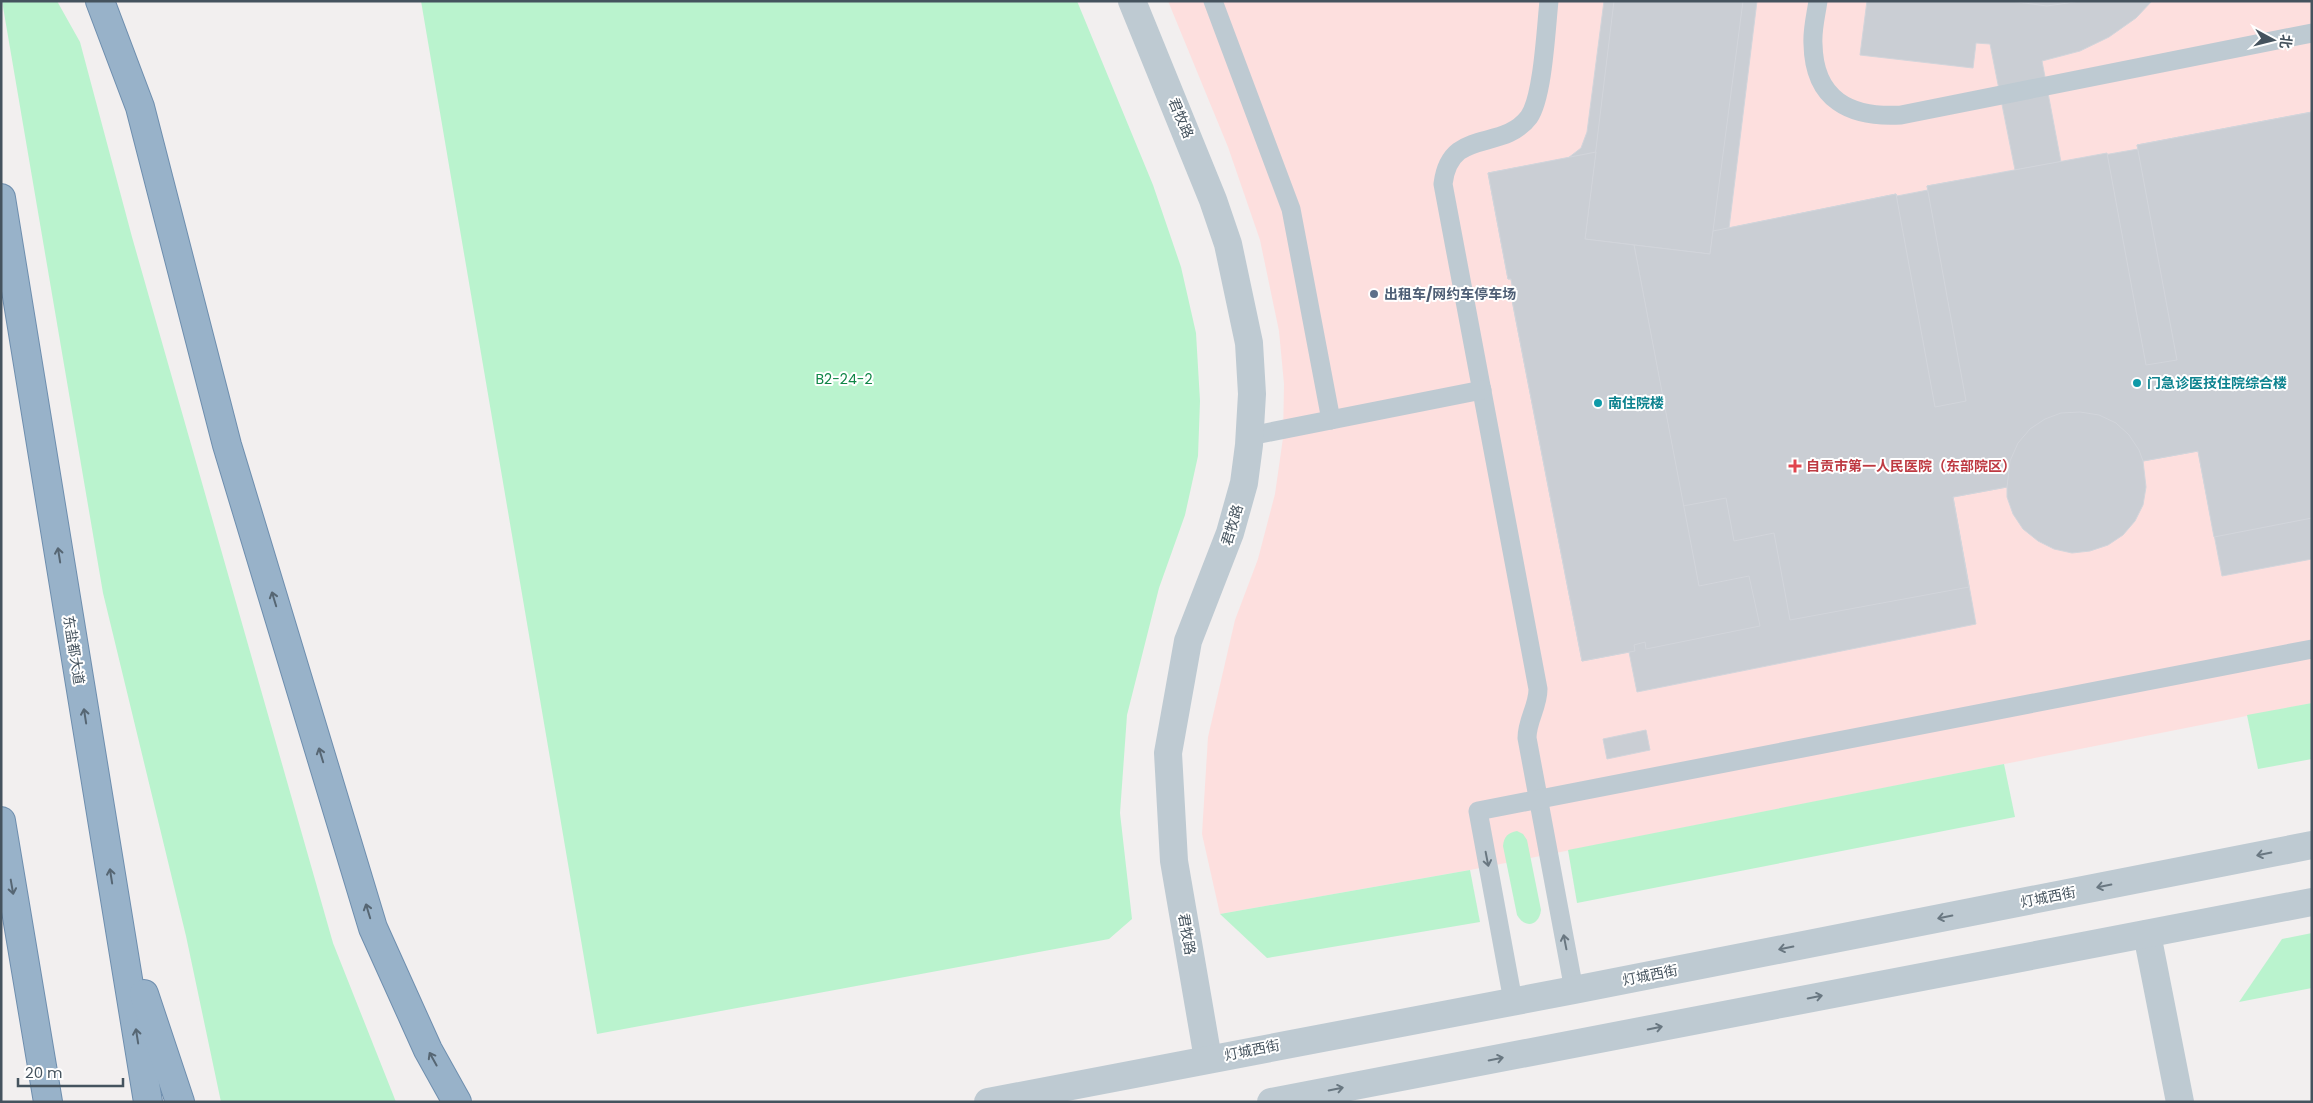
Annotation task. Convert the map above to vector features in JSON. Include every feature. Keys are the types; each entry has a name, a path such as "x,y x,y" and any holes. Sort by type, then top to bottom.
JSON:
{"highway":[{"path":"100,1 140,107 227,445 373,928 428,1050 457,1102"},
{"name":"东盐都大道","path":"1,198 148,1102"},
{"path":"1,821 47,1099"},
{"path":"118,917 180,1102"}],"street":[{"name":"君牧路","path":"1132,1 1193,147 1228,244 1249,343 1252,394 1250,436 1244,483 1230,533 1188,640 1168,753 1174,861 1208,1059"},
{"name":"灯城西街","path":"988,1102 1574,990 2312,845"},
{"path":"1271,1102 2312,902"},
{"path":"2147,934 2180,1102"}],"lane":[{"path":"1213,1 1291,209 1331,420"},
{"path":"1549,1 1538,95 1533,111 1513,132 1479,141 1462,148 1450,160 1444,176 1444,192 1538,689 1536,707 1527,730 1574,990"},
{"path":"1818,1 1813,43 1816,69 1822,86 1836,100 1857,111 1878,116 1901,115 2312,33"},
{"path":"1250,436 1482,390"},
{"path":"1513,1001 1478,811 2312,648"}],"shaded area":[{"name":"自贡市第一人民医院（东部院区）","path":"1168,1 2312,1 2312,703 1470,870 1220,914 1202,834 1208,737 1235,620 1258,559 1275,494 1283,438 1284,384 1279,331 1260,240 1228,147"}],"green space":[{"path":"2,1 57,1 80,42 132,237 333,943 396,1102 221,1102 186,936 103,593"},
{"name":"B2-24-2","path":"421,1 1077,1 1153,185 1181,267 1196,333 1200,401 1198,456 1185,515 1159,588 1127,715 1120,813 1132,919 1109,939 597,1034"},
{"path":"2312,703 2312,759 2258,769 2247,715"},
{"path":"2004,764 2015,817 1577,903 1568,850"},
{"path":"1517,831 1523,834 1527,840 1541,910 1538,920 1531,924 1524,922 1517,915 1503,846 1507,836"},
{"path":"1470,870 1480,922 1267,958 1220,914"},
{"path":"2312,933 2312,988 2239,1002 2282,939"}],"building":[{"path":"1604,1 1757,1 1729,228 1896,194 1897,196 1928,190 1927,186 2138,149 2137,145 2312,112 2312,559 2222,576 2198,451 2143,461 2146,487 2143,505 2135,521 2123,535 2108,545 2090,551 2072,553 2054,549 2038,541 2023,529 2013,514 2007,497 2007,487 1953,497 1976,624 1637,692 1629,652 1582,661 1512,300 1515,300 1511,279 1508,279 1488,173 1568,158 1581,148 1587,132"},
{"path":"1614,1 1743,1 1710,254 1585,239"},
{"path":"1867,1 2152,1 2136,18 2109,37 2080,51 2042,61 2061,162 2015,170 1990,44 1976,43 1973,68 1860,55"},
{"path":"2010,1 2082,1 2047,6"},
{"name":"门急诊医技住院综合楼","path":"2312,112 2312,518 2214,537 2198,451 2143,461 2139,450 2129,435 2116,423 2099,415 2080,412 2061,413 2045,419 2030,429 2018,443 2010,461 2007,487 1953,497 1969,587 1790,620 1774,533 1734,541 1726,498 1683,506 1634,245 1710,254 1713,231 1896,194 1935,407 1966,401 1927,186 2107,153 2146,365 2177,360 2137,145"},
{"name":"南住院楼","path":"1596,152 1585,239 1634,245 1699,586 1749,576 1760,626 1646,649 1645,642 1634,645 1635,651 1582,661 1512,300 1515,300 1511,279 1508,279 1488,173"},
{"path":"1646,730 1650,750 1607,759 1603,739"}],"place":[{"name":"出租车/网约车停车场","path":"1374,294"},
{"name":"门急诊医技住院综合楼","path":"2137,383"},
{"name":"南住院楼","path":"1598,403"},
{"name":"自贡市第一人民医院（东部院区）","path":"1795,466"}]}
